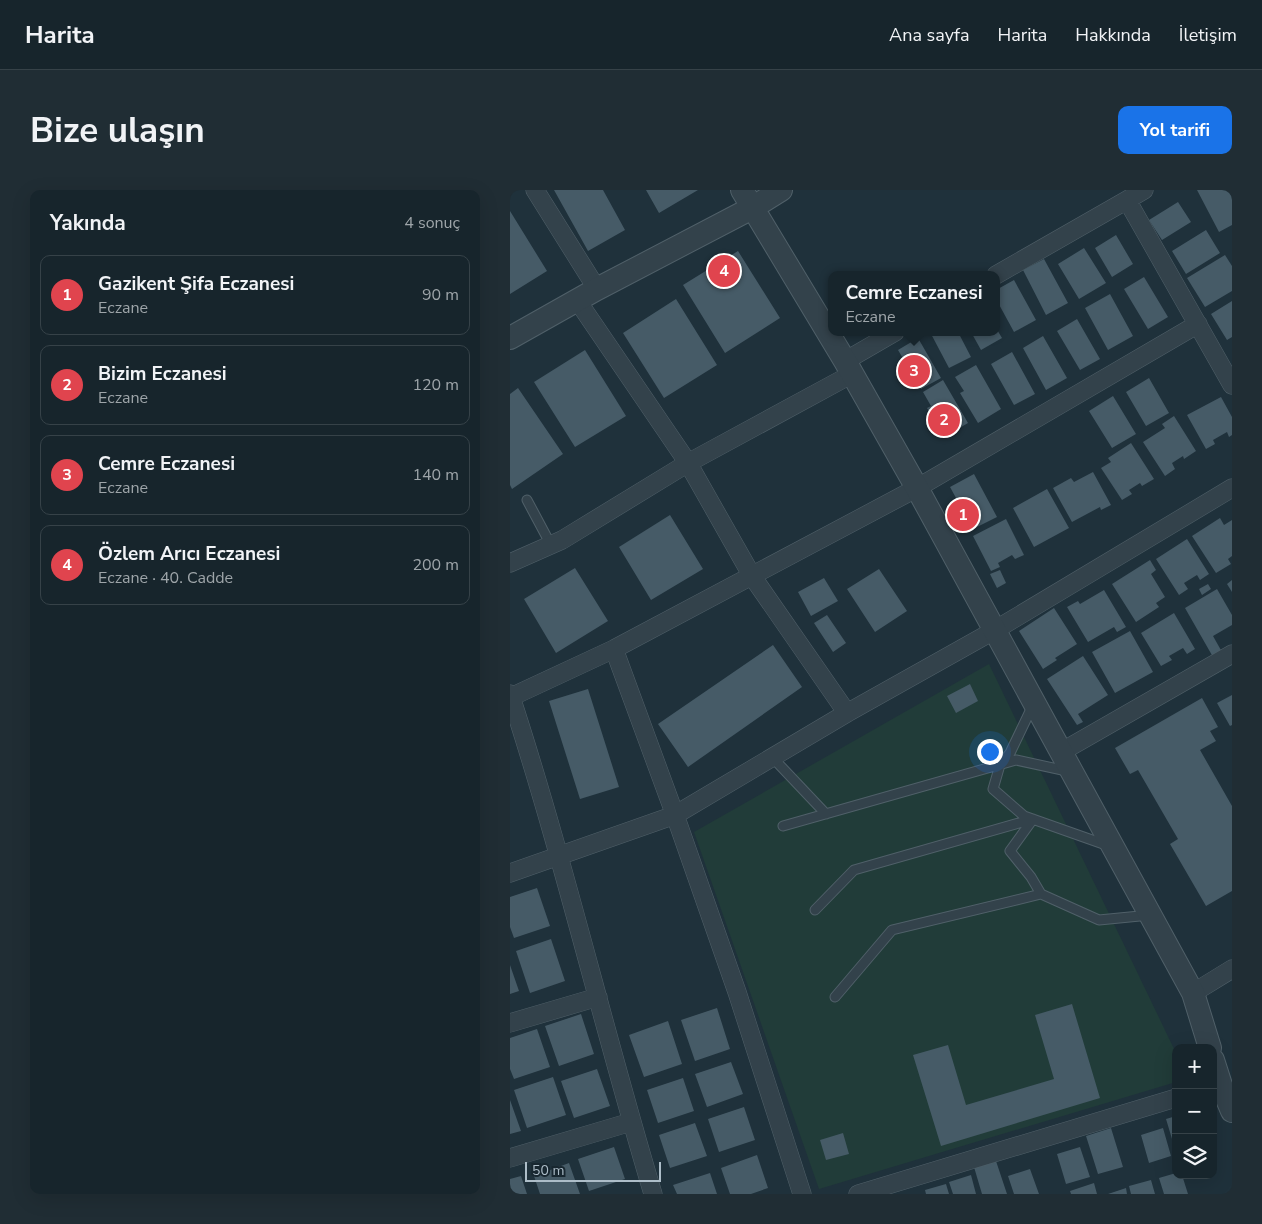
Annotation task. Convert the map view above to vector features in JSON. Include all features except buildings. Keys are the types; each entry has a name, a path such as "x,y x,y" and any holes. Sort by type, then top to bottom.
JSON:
{"street":[{"path":"535,190 597,289"},
{"path":"510,338 597,289 747,199 781,190"},
{"path":"1000,273 1144,190"},
{"path":"747,199 828,332"},
{"path":"1128,200 1232,385"},
{"path":"577,300 688,462 752,576 847,714"},
{"path":"653,1194 631,1122 559,856 514,724 511,695 614,649 917,488 1198,324"},
{"path":"830,336 917,488 1192,992 1209,1044"},
{"path":"510,563 562,540 688,462 849,367 890,336"},
{"path":"510,872 675,814 995,630 1232,488"},
{"path":"614,649 675,814 737,992 802,1194"},
{"path":"1061,752 1232,654"},
{"path":"1192,992 1232,969"},
{"path":"510,1023 598,997"},
{"path":"1217,1071 1232,1111"},
{"path":"858,1194 1172,1099"},
{"path":"510,1158 631,1122"}],"lane":[{"path":"527,500 551,545"},
{"path":"1035,703 1010,753 1000,764 994,789 1024,816 1114,848"},
{"path":"772,757 826,814"},
{"path":"783,826 1016,760 1072,772"},
{"path":"1033,819 1010,851 1031,877 1041,894 1098,920 1150,915"},
{"path":"815,910 854,870 1033,819"},
{"path":"835,997 892,930 1041,894"}],"green space":[{"path":"989,664 1172,1045 1172,1083 819,1189 694,832"}],"place":[{"name":"Özlem Arıcı Eczanesi","path":"724,271"},
{"name":"Cemre Eczanesi","path":"914,371"},
{"name":"Bizim Eczanesi","path":"944,420"},
{"name":"Gazikent Şifa Eczanesi","path":"963,515"}]}
